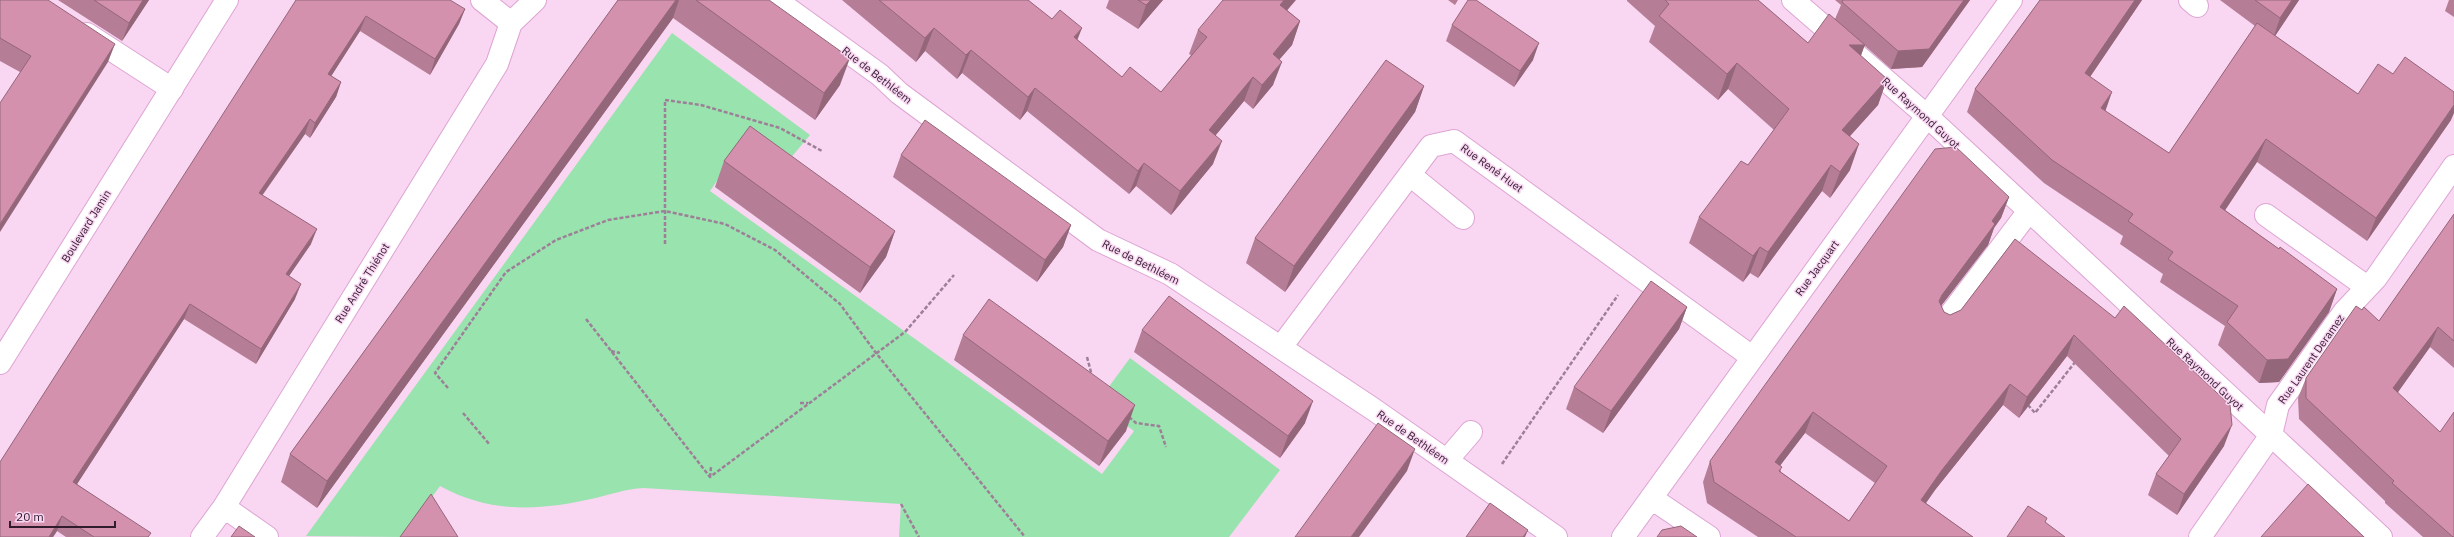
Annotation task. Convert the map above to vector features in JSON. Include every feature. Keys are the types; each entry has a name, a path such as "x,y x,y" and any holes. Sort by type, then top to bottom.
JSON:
{"street":[{"name":"Boulevard Jamin","path":"0,363 227,0"},
{"path":"482,0 511,23 535,0"},
{"name":"Rue de Bethléem","path":"776,0 880,75 899,93 1098,240 1170,274 1281,347 1447,460 1556,537"},
{"name":"Rue Raymond Guyot","path":"1793,0 1927,116 2381,537"},
{"name":"Rue Jacquart","path":"1623,537 2011,0"},
{"name":"Rue André Thiénot","path":"202,537 224,508 497,64 511,23"},
{"path":"73,24 172,89"},
{"name":"Rue René Huet","path":"1281,347 1432,146 1454,141 1752,357"},
{"name":"Rue Laurent Deramez","path":"2200,537 2271,435 2278,405 2344,312 2376,278 2454,166"},
{"path":"1410,175 1463,218"},
{"path":"1944,323 2029,211"},
{"path":"2266,215 2367,287"},
{"path":"1447,460 1471,432"},
{"path":"1651,498 1708,537"},
{"path":"224,508 267,537"}],"path":[{"path":"664,244 665,100 701,104 780,128 822,151"},
{"path":"448,388 436,373 506,272 556,240 608,220 665,211 725,224 775,250 840,304 876,353 1025,537"},
{"path":"1486,488 1634,271"},
{"path":"710,477 904,332 954,275"},
{"path":"586,318 710,477"},
{"path":"611,350 620,353"},
{"path":"1086,357 1093,379"},
{"path":"2028,406 2035,413 2077,360"},
{"path":"800,403 808,403"},
{"path":"463,413 490,445"},
{"path":"1125,414 1136,423 1159,426 1166,446"},
{"path":"710,477 712,467"},
{"path":"901,504 919,537"}],"green space":[{"path":"672,33 810,135 778,173 740,147 710,191 1102,474 1134,431 1097,403 1130,358 1280,470 1229,537 899,537 901,504 644,488 552,506 514,507 477,501 458,495 440,486 403,537 306,536"}],"building":[{"path":"0,0 48,0 115,44 0,224 0,103 31,56 0,38"},
{"path":"94,0 143,0 129,23"},
{"path":"296,0 450,0 465,9 435,59 366,16 328,74 341,82 315,123 310,119 259,193 317,229 286,274 301,284 261,349 190,304 73,482 151,533 148,537 94,537 62,516 49,537 0,537 0,462"},
{"path":"618,0 676,0 327,481 290,454"},
{"path":"696,0 769,0 850,58 824,93"},
{"path":"879,0 1028,0 1052,19 1060,10 1082,28 1074,37 1122,77 1130,67 1161,92 1207,37 1198,30 1223,0 1284,0 1280,5 1300,21 1273,54 1282,62 1262,85 1253,77 1209,130 1222,141 1180,191 1144,163 1138,171 1035,88 1028,97 971,50 966,55 934,28 925,38"},
{"path":"1138,0 1151,0 1146,5"},
{"path":"1468,0 1476,0 1539,43 1520,71 1452,25"},
{"path":"1665,0 1758,0 1808,43 1829,14 1865,45 1849,45 1887,79 1842,130 1859,144 1840,172 1831,165 1768,252 1760,247 1753,256 1699,217 1741,161 1748,165 1789,109 1737,63 1727,74 1659,16 1669,4"},
{"path":"1843,0 1964,0 1929,49 1898,51 1842,2"},
{"path":"2040,0 2135,0 2085,73 2112,92 2101,108 2169,153 2257,23 2358,94 2378,64 2393,74 2405,57 2454,92 2454,105 2376,218 2266,139 2220,207 2279,249 2280,247 2337,289 2288,359 2267,360 2227,322 2238,306 2168,259 2173,252 2128,221 2133,214 2052,160 1975,89"},
{"path":"2255,0 2292,0 2280,18"},
{"path":"1386,60 1424,86 1294,266 1255,238"},
{"path":"925,120 1071,225 1045,260 901,155"},
{"path":"750,126 895,231 870,267 724,161"},
{"path":"1956,147 2009,197 1992,221 1995,224 1942,295 1939,301 1944,312 1950,315 1961,310 2015,239 2115,318 2124,306 2230,405 2232,425 2184,494 2156,474 2181,439 2074,335 2027,397 2010,384 1942,470 1921,500 1973,537 1796,537 1714,482 1710,461 1935,149","holes":["1813,412 1887,466 1849,521 1779,471 1782,467 1775,462"]},
{"path":"2454,214 2454,341 2438,327 2393,388 2440,432 2454,412 2453,537 2392,483 2394,481 2306,398 2306,378 2356,306 2362,310 2364,307 2379,321"},
{"path":"1651,281 1687,307 1611,411 1574,387"},
{"path":"1169,296 1313,401 1288,436 1142,330"},
{"path":"989,299 1135,405 1108,441 963,335"},
{"path":"1378,423 1415,449 1351,537 1295,537"},
{"path":"2308,484 2364,537 2261,537"},
{"path":"431,494 458,537 400,537"},
{"path":"1490,503 1528,530 1523,537 1466,537"},
{"path":"2028,506 2047,518 2045,522 2065,537 2007,537"},
{"path":"239,526 255,537 231,537"},
{"path":"1681,526 1697,537 1657,537 1662,530"}]}
